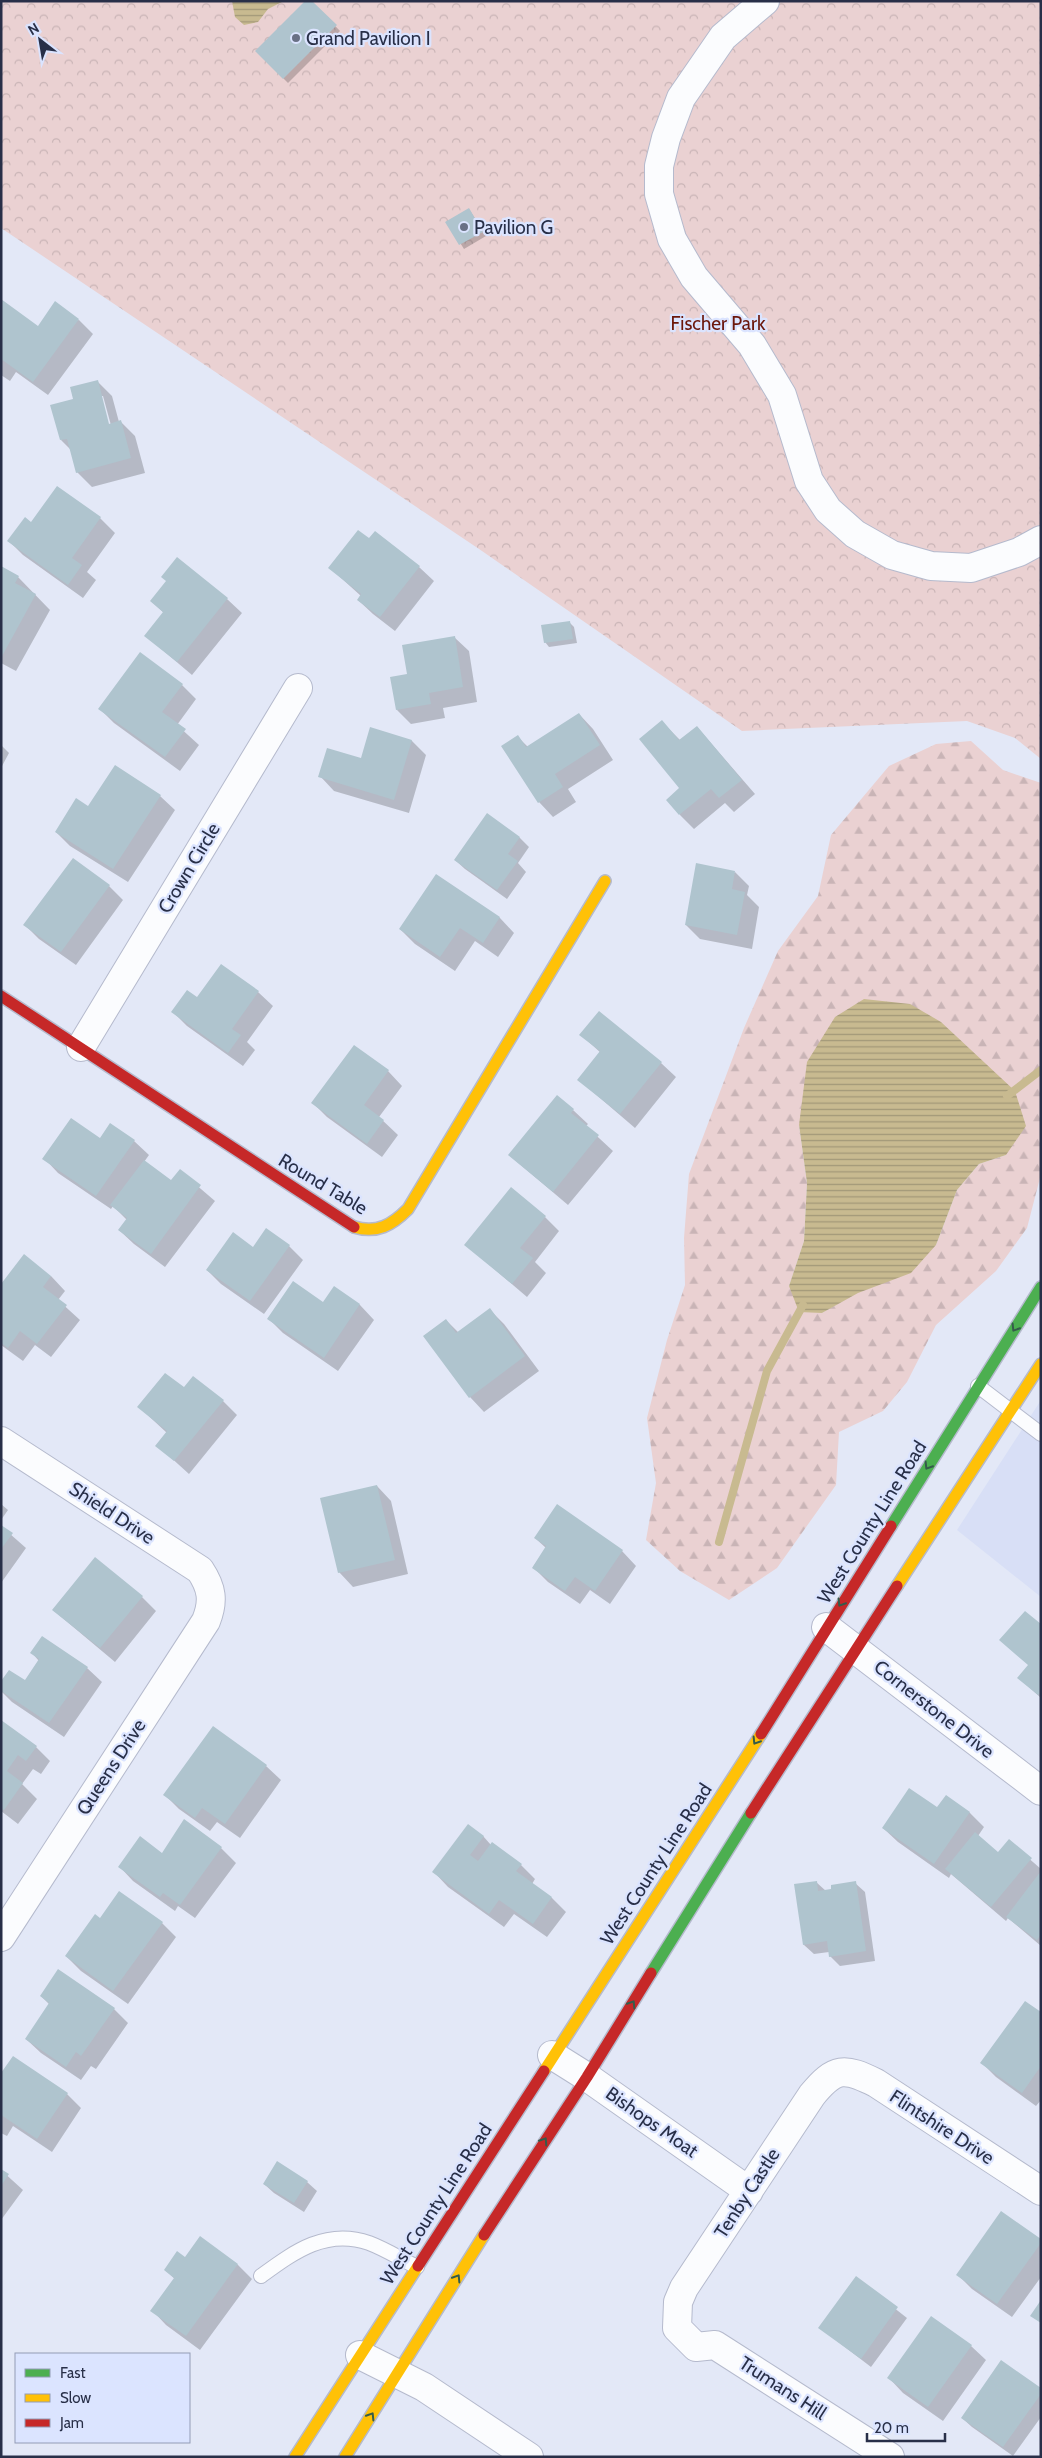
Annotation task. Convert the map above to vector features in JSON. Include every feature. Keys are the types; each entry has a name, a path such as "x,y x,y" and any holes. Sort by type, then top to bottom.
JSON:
{"main road":[{"name":"Round Table","path":"1,996 349,1225 364,1230 382,1230 398,1221 408,1209 605,880"},
{"name":"West County Line Road","path":"295,2457 737,1772 826,1627 1041,1287"},
{"path":"345,2457 499,2210 587,2077 856,1648 1041,1364"}],"street":[{"path":"765,1 723,37 681,98 659,166 659,194 672,239 694,277 752,345 782,395 809,481 828,510 855,534 892,555 924,564 971,568 1019,552 1041,540"},
{"name":"Crown Circle","path":"81,1047 298,688"},
{"name":"Shield Drive","path":"1,1441 200,1570 208,1581 212,1594"},
{"name":"Queens Drive","path":"1,1937 206,1621 211,1608 212,1594"},
{"name":"Cornerstone Drive","path":"826,1627 1041,1791"},
{"name":"Bishops Moat","path":"552,2056 587,2077 749,2191"},
{"name":"Flintshire Drive","path":"841,2071 854,2072 876,2083 1041,2190"},
{"name":"Tenby Castle","path":"677,2328 678,2302 684,2288 812,2095 821,2084 841,2071"},
{"name":"Trumans Hill","path":"677,2328 696,2347 715,2345 890,2457"},
{"path":"360,2355 424,2387 529,2457"}],"lane":[{"path":"978,1386 1041,1434"},
{"path":"261,2276 292,2253 314,2242 337,2238 368,2243 417,2267"}],"shaded area":[{"path":"232,1 284,1 268,9 258,22 244,25 235,17"},
{"path":"864,999 910,1004 941,1022 1015,1091 1026,1126 1006,1155 979,1164 957,1190 936,1245 911,1273 858,1293 822,1313 799,1312 789,1286 804,1241 807,1183 799,1125 807,1062 835,1017"},
{"path":"1041,1400 1041,1597 957,1530"}],"green space":[{"name":"Fischer Park","path":"1,1 1041,1 1041,759 1015,738 967,721 742,731 482,551 1,228"},
{"path":"971,741 1003,770 1041,783 1041,1174 1027,1228 996,1271 936,1325 907,1382 883,1411 839,1432 836,1485 777,1568 729,1600 680,1571 646,1540 656,1483 647,1418 667,1340 685,1285 684,1238 689,1174 744,1028 778,951 818,896 831,835 889,766 936,744","holes":["799,1125 1006,1155 979,1164 957,1190 936,1245 822,1313 789,1286 804,1241 807,1183"]}],"building":[{"name":"Grand Pavilion I","path":"305,1 312,1 337,25 283,79 255,51"},
{"name":"Pavilion G","path":"469,208 483,232 459,245 445,222"},
{"path":"1,299 38,326 55,301 79,319 33,382 1,359"},
{"path":"98,380 109,424 121,420 131,458 76,473 67,439 60,440 50,405 73,399 70,387"},
{"path":"57,486 101,517 72,558 82,565 68,585 7,541 25,517 31,522"},
{"path":"358,530 369,538 375,531 420,566 380,617 357,600 361,594 328,568"},
{"path":"177,557 228,598 177,662 144,636 163,612 150,601 166,581 161,577"},
{"path":"1,566 19,576 15,583 36,594 1,658"},
{"path":"570,621 573,639 544,643 541,625"},
{"path":"455,636 463,687 429,693 431,704 396,710 390,677 407,674 402,645"},
{"path":"140,652 183,684 162,712 186,729 165,757 98,709"},
{"path":"579,713 600,745 555,774 563,787 538,803 501,746 518,735 526,747"},
{"path":"662,720 679,740 697,726 742,780 719,798 711,789 679,815 666,800 679,788 639,739"},
{"path":"370,727 412,740 394,800 318,777 327,748 361,758"},
{"path":"115,765 161,795 113,869 55,832 76,798 88,806"},
{"path":"487,813 520,837 508,854 518,861 497,890 454,860"},
{"path":"73,858 110,885 61,952 23,925"},
{"path":"696,863 735,871 732,889 745,892 737,935 685,925"},
{"path":"436,874 500,917 483,943 460,928 440,957 399,929"},
{"path":"221,964 259,991 232,1029 241,1035 228,1053 171,1012 187,990 197,997"},
{"path":"599,1011 662,1062 620,1114 577,1080 600,1051 579,1035"},
{"path":"354,1045 389,1070 364,1105 384,1120 367,1144 311,1103"},
{"path":"557,1095 574,1109 571,1113 599,1135 553,1192 508,1155"},
{"path":"71,1118 100,1138 110,1123 135,1140 96,1196 42,1159"},
{"path":"144,1160 171,1180 180,1169 201,1185 151,1254 118,1230 127,1218 110,1205"},
{"path":"511,1187 546,1216 520,1248 533,1258 512,1284 464,1245"},
{"path":"266,1228 290,1245 250,1301 206,1270 233,1232 253,1247"},
{"path":"24,1254 51,1276 43,1287 67,1305 37,1344 20,1331 8,1348 1,1343 1,1284"},
{"path":"293,1281 323,1302 334,1286 360,1304 324,1358 267,1319"},
{"path":"490,1308 525,1356 469,1398 423,1336 446,1319 456,1333"},
{"path":"165,1373 184,1387 193,1376 224,1400 174,1461 155,1446 167,1431 137,1407"},
{"path":"377,1485 395,1560 338,1573 320,1498"},
{"path":"557,1504 623,1550 595,1591 575,1577 565,1591 532,1568 546,1546 534,1538"},
{"path":"1,1525 13,1533 1,1549"},
{"path":"95,1557 143,1596 100,1648 52,1610"},
{"path":"1025,1611 1041,1624 1041,1692 1038,1695 1017,1678 1028,1665 999,1640"},
{"path":"42,1636 88,1667 49,1723 1,1691 1,1681 9,1670 25,1680 39,1659 30,1653"},
{"path":"1,1720 37,1746 26,1761 18,1755 7,1771 23,1783 4,1810 1,1809"},
{"path":"213,1726 267,1765 225,1824 202,1808 195,1818 163,1795"},
{"path":"909,1788 937,1807 946,1795 970,1812 934,1864 882,1828"},
{"path":"184,1819 222,1847 180,1905 163,1893 160,1897 118,1867 140,1836 162,1853"},
{"path":"468,1824 484,1836 470,1855 478,1861 492,1842 522,1864 516,1871 552,1897 533,1924 499,1900 489,1914 432,1872"},
{"path":"975,1832 998,1852 1009,1839 1032,1858 991,1907 945,1869"},
{"path":"1041,1871 1041,1934 1037,1940 1006,1917"},
{"path":"817,1881 818,1891 831,1889 831,1885 856,1881 866,1951 829,1957 827,1941 803,1945 794,1884"},
{"path":"119,1891 163,1922 113,1991 65,1956 95,1914 100,1918"},
{"path":"58,1969 115,2008 81,2056 76,2052 66,2067 25,2039 49,2003 40,1996"},
{"path":"1025,2001 1041,2012 1041,2066 1022,2093 980,2063"},
{"path":"13,2056 68,2093 37,2139 1,2115 1,2073"},
{"path":"277,2161 308,2181 294,2203 263,2184"},
{"path":"1,2169 9,2174 1,2186"},
{"path":"1001,2211 1041,2239 1041,2243 997,2304 956,2275"},
{"path":"200,2236 238,2264 186,2336 150,2311 174,2278 164,2270 177,2251 185,2257"},
{"path":"856,2276 898,2307 861,2359 818,2328"},
{"path":"1041,2300 1041,2323 1030,2316"},
{"path":"931,2316 972,2345 928,2407 887,2378"},
{"path":"1001,2360 1041,2388 1041,2394 1003,2447 961,2418"}],"waterway":[{"path":"1007,1096 1041,1070"},
{"path":"719,1542 767,1371 803,1305"}],"traffic: fast":[{"path":"891,1526 1041,1287"},
{"path":"651,1973 751,1813"}],"traffic: slow":[{"path":"354,1227 362,1229 384,1227 396,1220 408,1209 605,881"},
{"path":"897,1586 1041,1364"},
{"path":"544,2071 761,1734"},
{"path":"345,2457 484,2235"},
{"path":"295,2457 418,2266"}],"traffic: jam":[{"path":"1,996 354,1227"},
{"path":"761,1734 891,1526"},
{"path":"751,1813 897,1586"},
{"path":"484,2235 587,2077 651,1973"},
{"path":"418,2266 544,2071"}],"place":[{"name":"Grand Pavilion I","path":"296,38"},
{"name":"Pavilion G","path":"464,227"}]}
